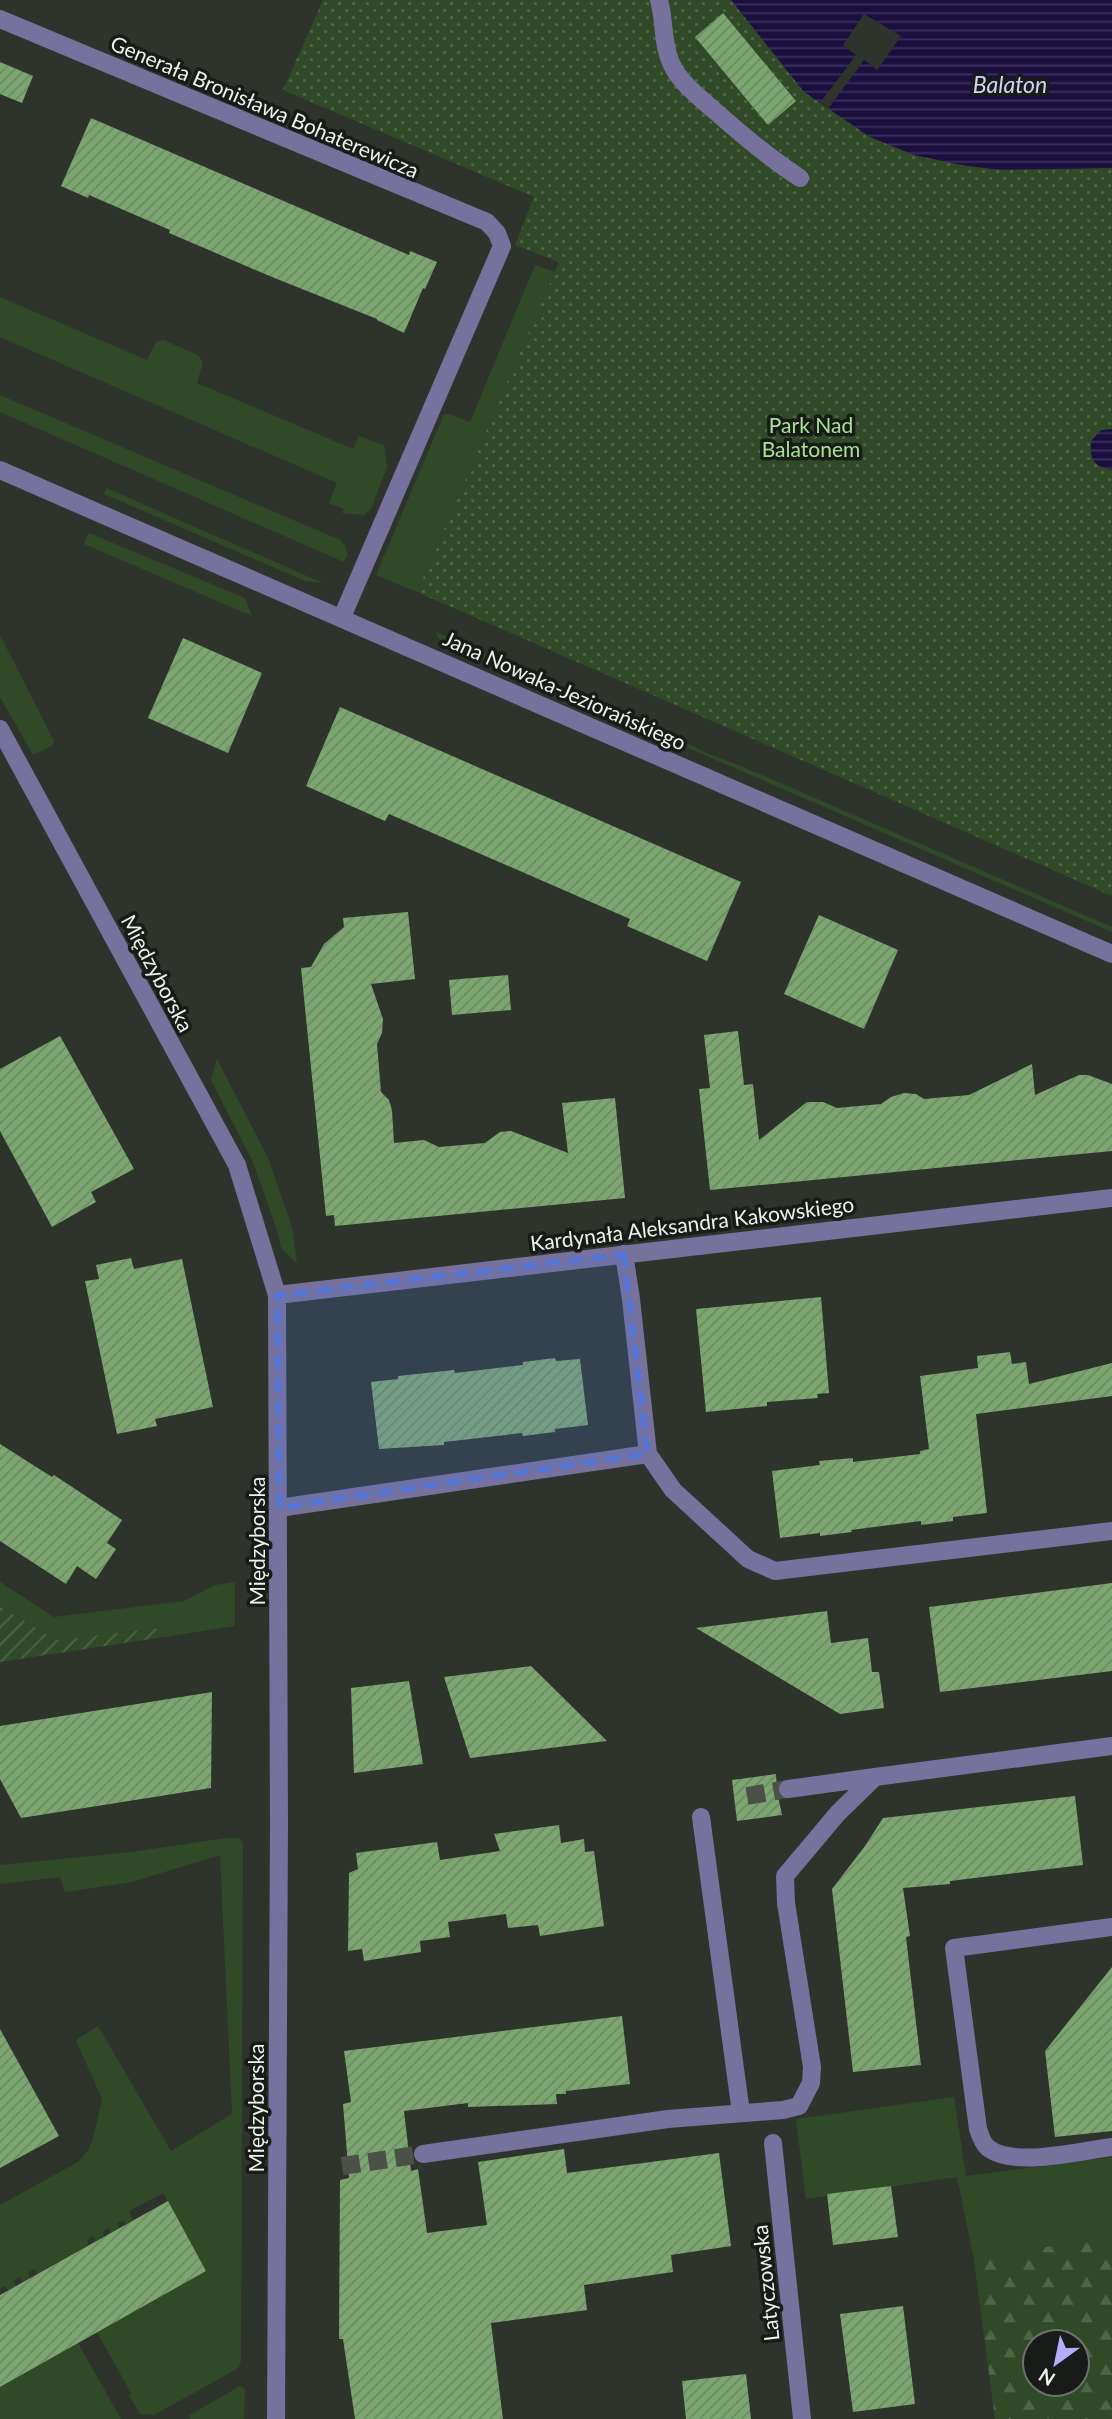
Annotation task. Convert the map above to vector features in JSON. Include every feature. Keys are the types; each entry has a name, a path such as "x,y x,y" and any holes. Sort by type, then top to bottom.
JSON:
{"street":[{"path":"659,0 664,18 665,48 672,66 696,94 743,137 800,178"},
{"name":"Generała Bronisława Bohaterewicza","path":"0,19 487,222 497,233 502,246 342,617"},
{"name":"Jana Nowaka-Jeziorańskiego","path":"2,477 342,617 1112,954"},
{"name":"Międzyborska","path":"0,729 237,1165 278,1295 276,2419"},
{"name":"Kardynała Aleksandra Kakowskiego","path":"278,1295 1112,1198"},
{"path":"624,1254 648,1454 673,1490 748,1559 775,1571 1112,1531"},
{"path":"279,1508 648,1454"},
{"path":"788,1789 1112,1746"},
{"path":"423,2154 668,2119 783,2110 799,2106 807,2093 812,2067 786,1903 785,1876 838,1813 875,1777"},
{"path":"701,1817 741,2113"},
{"path":"1112,1927 954,1948 978,2129 985,2146 1003,2156 1024,2159 1112,2147"},
{"name":"Latyczowska","path":"773,2143 802,2419"}],"highlighted area":[{"path":"624,1254 648,1454 279,1508 277,1295"}],"green space":[{"name":"Park Nad Balatonem","path":"323,0 1112,0 1112,896 417,592 559,262 515,245 534,197 283,90"},
{"path":"535,265 555,272 417,592 376,575 444,414 470,422"},
{"path":"0,297 147,360 156,342 163,340 198,355 203,362 197,383 353,449 359,436 383,445 384,443 387,467 371,509 363,515 342,513 344,509 329,503 337,483 0,337"},
{"path":"0,395 340,540 348,555 344,562 0,412"},
{"path":"106,488 323,583 305,581 104,494"},
{"path":"89,533 245,598 252,616 84,544"},
{"path":"436,632 706,753 1112,927 1112,932 440,640"},
{"path":"0,635 54,741 52,746 33,755 0,697"},
{"path":"217,1059 268,1158 292,1227 297,1264 281,1248 252,1160 211,1080"},
{"path":"0,1582 54,1617 184,1601 215,1585 235,1582 235,1626 164,1637 162,1628 56,1640 0,1606"},
{"path":"0,1606 56,1640 162,1628 164,1637 0,1662"},
{"path":"238,1838 243,1842 241,2361 237,2369 154,2415 140,2414 97,2332 206,2271 163,2193 129,2211 133,2220 125,2224 123,2220 117,2223 119,2228 111,2233 108,2228 102,2232 104,2236 96,2241 93,2236 87,2240 89,2245 37,2274 34,2269 28,2273 30,2278 23,2282 19,2277 13,2281 16,2286 8,2290 5,2286 0,2289 0,2205 78,2162 88,2150 102,2099 76,2040 98,2026 171,2151 232,2114 220,1855 132,1882 65,1892 60,1877 0,1884 0,1865 132,1852"},
{"path":"954,2097 966,2176 1112,2157 1112,2235 974,2260 957,2177 806,2199 796,2119"},
{"path":"1112,2235 1112,2419 995,2419 974,2260"},
{"path":"78,2343 121,2419 0,2419 0,2387"},
{"path":"240,2386 245,2389 244,2419 191,2419 188,2416"}],"water":[{"name":"Balaton","path":"731,0 1112,0 1112,168 1001,170 961,165 914,155 870,137 804,92"},
{"path":"1112,429 1112,470 1094,461 1091,441 1101,430"}],"pier":[{"path":"864,14 901,36 877,70 864,60 828,109 820,103 856,55 843,45"}],"building":[{"path":"723,13 796,101 768,125 695,37"},
{"path":"0,62 33,76 22,103 0,94"},
{"path":"91,118 409,255 410,251 437,262 404,333 377,319 169,233 170,230 89,195 88,198 61,186"},
{"path":"183,638 262,673 228,753 148,718"},
{"path":"340,707 741,882 707,961 627,926 630,919 389,814 385,821 306,786"},
{"path":"408,912 415,979 371,984 383,1019 382,1033 377,1044 381,1092 389,1100 392,1110 394,1143 424,1140 439,1147 485,1143 500,1132 511,1131 568,1153 562,1103 615,1098 625,1198 335,1226 334,1215 326,1216 301,968 311,967 324,944 344,927 343,918"},
{"path":"819,915 898,950 864,1029 784,994"},
{"path":"508,975 511,1010 452,1015 449,980"},
{"path":"738,1031 744,1085 753,1084 759,1140 807,1102 823,1102 837,1108 881,1104 904,1093 916,1094 924,1099 969,1095 1032,1064 1035,1095 1079,1075 1088,1075 1112,1084 1112,1151 710,1190 699,1089 710,1088 704,1035"},
{"path":"60,1036 134,1169 91,1192 96,1202 52,1227 0,1131 0,1069"},
{"path":"131,1258 134,1269 182,1259 213,1407 155,1419 157,1426 117,1434 85,1281 99,1279 96,1265"},
{"path":"821,1297 829,1393 817,1394 818,1398 767,1402 767,1406 706,1412 696,1309"},
{"path":"1010,1352 1012,1364 1026,1362 1029,1384 1112,1363 1112,1396 976,1414 987,1513 953,1517 953,1521 921,1525 921,1521 820,1536 820,1533 780,1538 772,1471 820,1465 819,1461 853,1458 853,1462 920,1454 920,1451 929,1449 920,1376 978,1368 977,1356"},
{"path":"555,1358 556,1361 580,1359 588,1425 523,1436 522,1433 444,1442 444,1445 379,1449 371,1382 398,1379 398,1376 523,1365 523,1362"},
{"path":"0,1444 52,1477 54,1475 122,1520 107,1543 116,1549 96,1579 77,1566 66,1584 0,1541"},
{"path":"1112,1583 1112,1671 940,1692 929,1607"},
{"path":"827,1611 831,1643 868,1638 872,1672 879,1672 884,1708 840,1714 696,1628"},
{"path":"531,1666 607,1741 470,1758 444,1677"},
{"path":"409,1681 423,1764 354,1773 351,1688"},
{"path":"212,1692 211,1788 21,1818 0,1779 0,1726"},
{"path":"776,1774 782,1815 737,1821 732,1780"},
{"path":"1075,1796 1083,1865 903,1888 910,1936 906,1937 921,2065 853,2072 832,1889 883,1818"},
{"path":"559,1825 561,1843 584,1839 585,1852 594,1851 604,1926 540,1936 538,1925 508,1928 506,1914 448,1922 450,1937 420,1941 421,1952 364,1961 362,1949 348,1951 349,1873 358,1869 356,1853 437,1842 440,1860 500,1851 494,1834"},
{"path":"1112,1967 1112,2131 1055,2137 1045,2051"},
{"path":"622,2016 630,2084 566,2091 566,2094 556,2094 557,2104 468,2107 468,2103 404,2111 411,2171 418,2169 427,2233 487,2225 478,2162 564,2149 567,2173 719,2153 731,2246 671,2255 673,2272 584,2285 587,2310 491,2323 503,2419 355,2419 343,2339 339,2339 340,2180 349,2178 343,2104 351,2102 344,2051"},
{"path":"0,2029 59,2136 0,2168"},
{"path":"891,2186 898,2237 833,2245 827,2194"},
{"path":"168,2201 206,2271 0,2387 0,2295"},
{"path":"903,2306 915,2404 853,2412 840,2314"},
{"path":"746,2374 751,2419 686,2419 682,2381"}],"tunnel":[{"path":"747,1796 788,1789"},
{"path":"342,2166 423,2154"}]}
